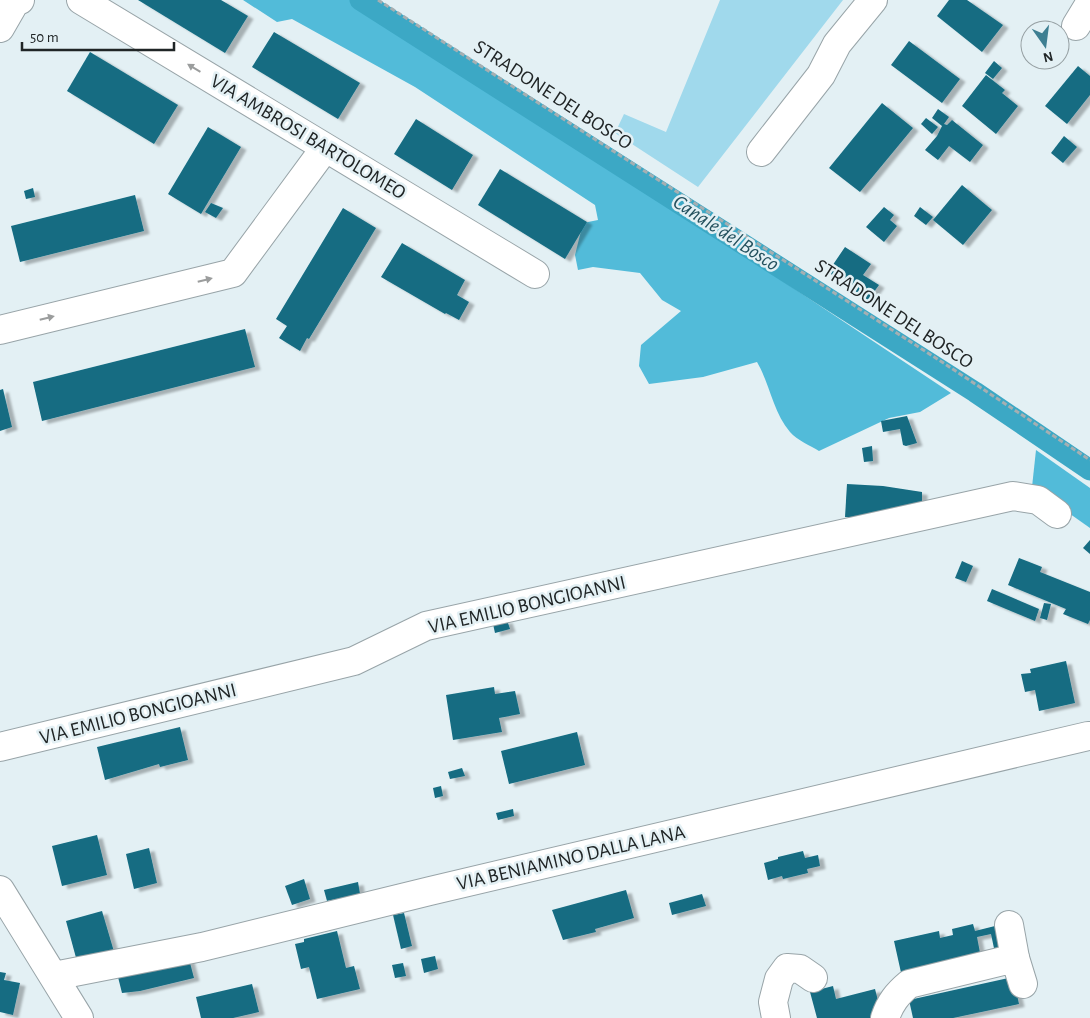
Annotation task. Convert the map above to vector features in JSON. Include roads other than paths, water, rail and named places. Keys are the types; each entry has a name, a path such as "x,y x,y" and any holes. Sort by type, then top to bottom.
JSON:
{"street":[{"path":"0,28 15,2 20,0"},
{"name":"VIA AMBROSI BARTOLOMEO","path":"81,0 535,274"},
{"path":"761,152 821,75 837,44 873,0"},
{"path":"1076,26 1090,4"},
{"path":"0,330 233,274 325,148"},
{"name":"VIA EMILIO BONGIOANNI","path":"0,747 354,661 426,626 1013,496 1038,500 1057,514"},
{"name":"VIA BENIAMINO DALLA LANA","path":"54,976 202,947 1088,736"},
{"path":"0,890 79,1018"},
{"path":"1009,926 1022,984"},
{"path":"885,1018 889,1006 909,984 1015,958"},
{"path":"776,1018 772,1002 779,979 787,968 800,969 813,978"}],"waterway":[{"name":"Canale del Bosco","path":"360,0 975,392 1090,470"}]}
